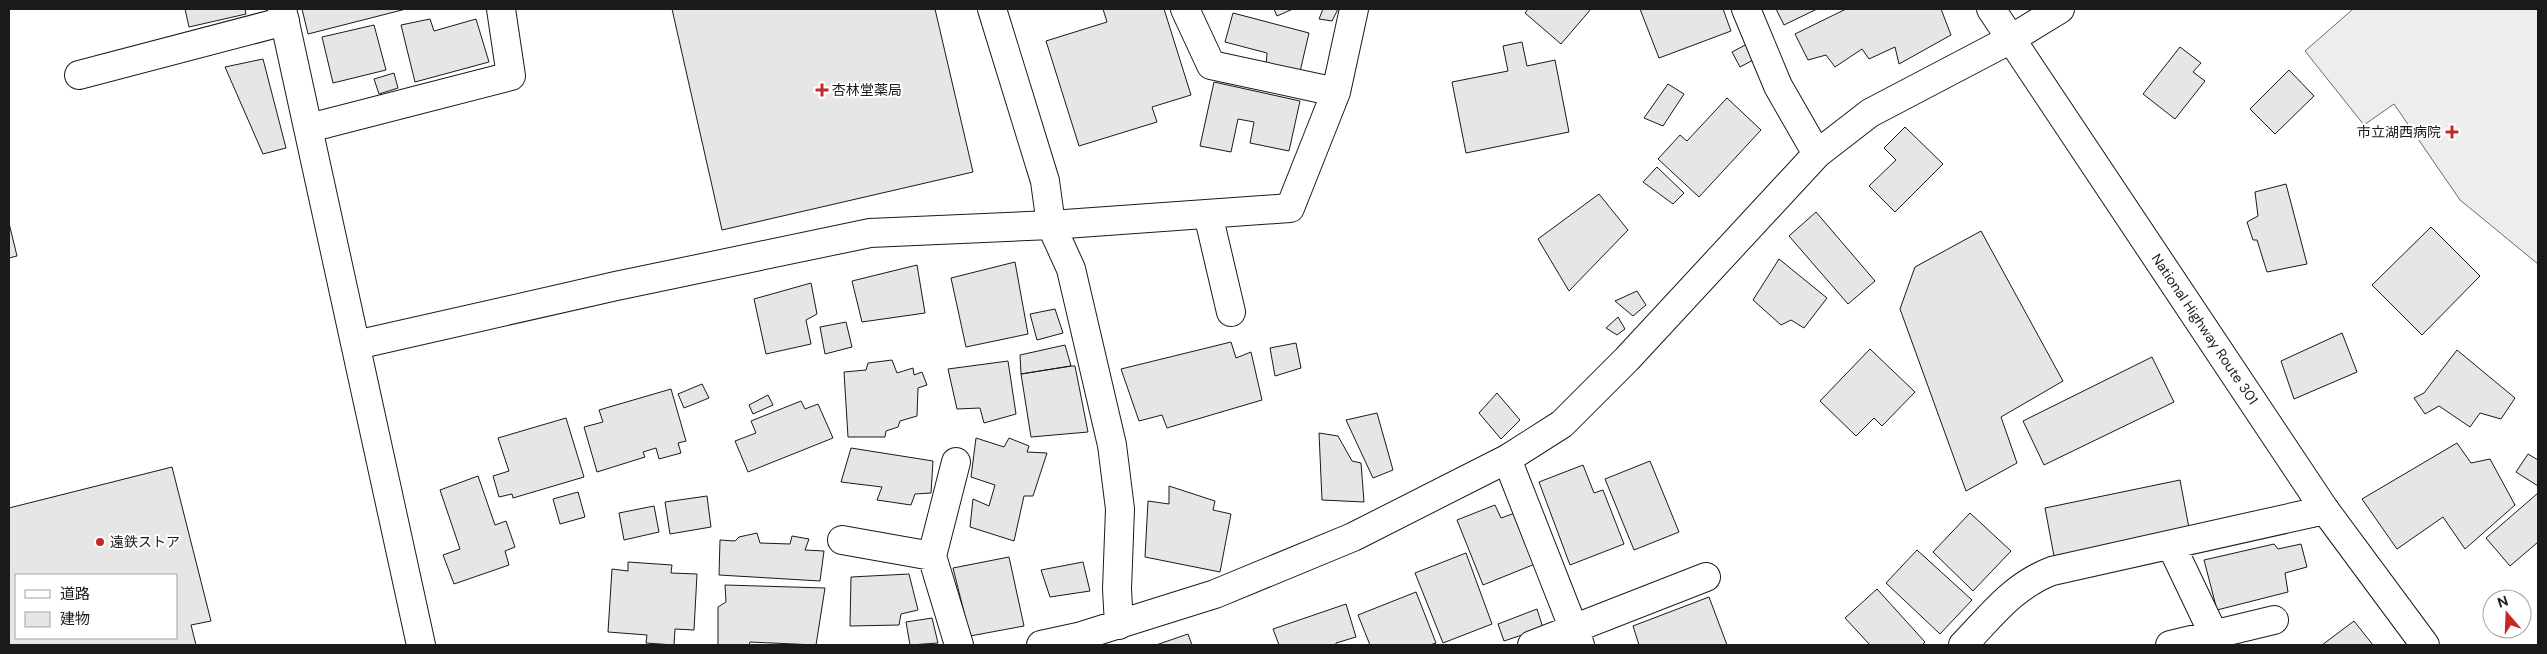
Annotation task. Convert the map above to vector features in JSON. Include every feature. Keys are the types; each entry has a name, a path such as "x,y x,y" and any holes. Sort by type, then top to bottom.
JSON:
{"main road":[{"path":"308,128 511,76 501,9"},
{"path":"992,9 1045,181 1051,225 1071,270 1112,445 1120,509 1117,589 1119,625"},
{"path":"1185,9 1211,65 1336,92"},
{"path":"356,345 616,286 870,233 1051,225 1290,208 1336,92 1354,9"},
{"path":"1746,9 1778,86 1817,154"},
{"name":"National Highway Route 301","path":"1991,9 2325,510 2425,645"},
{"path":"1041,645 1119,625 1215,594 1353,537 1507,459 1568,418 1627,360 1817,154 1870,114 2011,39 2060,9"},
{"path":"79,75 283,15 421,645"},
{"path":"1208,214 1230,312"},
{"path":"1507,459 1577,637"},
{"path":"956,462 932,556 959,645"},
{"path":"1963,645 2019,587 2033,578 2052,571 2325,510"},
{"path":"842,540 932,556"},
{"path":"2171,545 2214,635"},
{"path":"1532,645 1577,637 1706,577"},
{"path":"2170,645 2274,620"}],"shaded area":[{"name":"市立湖西病院","path":"2353,9 2538,9 2538,264 2460,200 2394,104 2364,125 2305,51"}],"building":[{"path":"185,9 245,9 246,14 189,27"},
{"path":"302,9 406,9 308,34"},
{"name":"杏林堂薬局","path":"672,9 935,9 973,172 722,230"},
{"path":"1103,9 1164,9 1191,95 1152,107 1157,122 1079,146 1046,41 1107,22"},
{"path":"1274,9 1293,9 1277,16"},
{"path":"1323,9 1338,9 1332,21 1319,19"},
{"path":"1528,9 1591,9 1561,44 1525,13"},
{"path":"1640,9 1723,9 1731,31 1659,58"},
{"path":"1776,9 1817,9 1784,25"},
{"path":"1846,9 1941,9 1951,35 1899,64 1895,47 1869,59 1862,49 1835,67 1826,55 1808,60 1795,34"},
{"path":"1233,13 1309,33 1299,76 1266,67 1267,53 1225,42"},
{"path":"430,19 434,31 476,19 489,62 415,82 401,25"},
{"path":"374,25 386,70 333,83 322,37"},
{"path":"1522,42 1527,66 1555,60 1569,132 1466,153 1452,82 1508,71 1503,46"},
{"path":"1749,43 1757,58 1740,67 1732,52"},
{"path":"2180,47 2201,63 2193,72 2205,81 2175,119 2143,94"},
{"path":"263,59 286,148 263,154 225,67"},
{"path":"2289,70 2314,96 2275,134 2250,109"},
{"path":"394,73 398,88 379,94 374,79"},
{"path":"1214,82 1300,101 1289,151 1250,143 1254,122 1238,119 1231,152 1200,146"},
{"path":"1668,84 1684,94 1663,126 1644,118"},
{"path":"1727,98 1761,130 1699,197 1658,159 1680,135 1687,141"},
{"path":"1905,127 1943,164 1895,212 1869,186 1896,160 1884,148"},
{"path":"1657,167 1684,193 1673,204 1643,182"},
{"path":"2286,184 2307,264 2267,272 2257,240 2253,240 2247,222 2258,216 2255,192"},
{"path":"1599,194 1628,230 1569,291 1538,239"},
{"path":"1816,212 1875,281 1848,304 1789,236"},
{"path":"9,223 17,256 9,258"},
{"path":"2431,227 2480,276 2422,335 2372,285"},
{"path":"1981,231 2063,381 2001,417 2017,463 1966,491 1900,309 1915,267"},
{"path":"1779,259 1827,298 1804,328 1791,320 1781,325 1753,300"},
{"path":"1015,262 1028,334 966,347 951,278"},
{"path":"917,265 925,313 862,322 852,281"},
{"path":"811,283 817,314 806,320 811,344 766,354 754,299"},
{"path":"1637,291 1646,305 1633,316 1615,301"},
{"path":"1055,309 1063,333 1037,340 1030,314"},
{"path":"1618,317 1625,329 1617,335 1606,328"},
{"path":"846,322 852,347 825,354 820,327"},
{"path":"2342,333 2357,372 2294,399 2281,361"},
{"path":"1231,342 1236,358 1251,352 1262,400 1167,428 1162,415 1139,421 1121,369"},
{"path":"1296,343 1301,368 1275,376 1270,348"},
{"path":"1065,345 1071,366 1021,374 1020,355"},
{"path":"1870,349 1915,392 1882,426 1874,418 1856,436 1820,401"},
{"path":"2457,350 2515,398 2501,419 2480,413 2470,427 2439,406 2425,414 2414,398 2424,393"},
{"path":"2152,357 2174,402 2044,465 2023,421"},
{"path":"892,360 897,373 913,368 914,375 922,372 927,385 918,388 917,416 900,421 898,427 886,431 885,437 848,437 844,372 866,370 868,363"},
{"path":"1008,361 1016,414 984,423 980,408 957,409 948,369"},
{"path":"1075,366 1088,432 1031,437 1021,374"},
{"path":"702,384 709,398 684,408 678,394"},
{"path":"671,389 686,441 678,443 681,453 659,459 656,448 643,452 645,457 597,472 584,427 603,422 599,410"},
{"path":"1497,393 1520,420 1501,439 1479,413"},
{"path":"768,395 773,405 753,414 749,405"},
{"path":"801,401 805,409 818,404 833,438 748,472 735,441 756,433 751,421"},
{"path":"1377,413 1393,470 1373,478 1346,420"},
{"path":"566,418 584,477 513,498 512,494 499,497 493,476 509,471 498,438"},
{"path":"1319,433 1338,436 1352,461 1361,463 1364,502 1322,500"},
{"path":"976,438 1004,447 1009,438 1029,446 1027,452 1047,453 1033,496 1024,496 1014,541 970,527 973,499 989,506 995,485 971,477"},
{"path":"2457,443 2471,463 2490,459 2515,505 2465,549 2443,517 2397,549 2362,499"},
{"path":"851,448 933,461 931,493 915,494 911,505 877,500 882,487 841,482"},
{"path":"2528,454 2538,460 2538,486 2516,472"},
{"path":"1650,461 1679,532 1634,550 1605,479"},
{"path":"1583,465 1594,493 1603,490 1624,544 1570,565 1539,482"},
{"name":"遠鉄ストア","path":"172,467 211,621 191,625 196,645 9,645 9,508"},
{"path":"478,476 495,525 506,521 515,547 505,551 509,565 454,584 443,555 460,549 440,490"},
{"path":"2180,480 2189,528 2054,556 2045,508"},
{"path":"1169,486 1215,501 1213,510 1231,514 1220,572 1145,557 1148,501 1169,504"},
{"path":"578,492 585,517 560,524 553,499"},
{"path":"2538,493 2538,542 2510,566 2486,538"},
{"path":"707,496 711,527 670,534 665,502"},
{"path":"1495,505 1501,518 1515,513 1535,564 1483,585 1457,520"},
{"path":"654,506 659,532 624,540 619,513"},
{"path":"1970,513 2011,551 1973,591 1933,552"},
{"path":"757,533 760,543 790,544 792,536 809,539 805,550 824,551 820,581 719,575 720,540 735,541 739,537"},
{"path":"2274,544 2278,549 2301,544 2307,567 2285,573 2288,592 2217,610 2204,560"},
{"path":"1917,550 1972,600 1940,634 1886,583"},
{"path":"1466,553 1492,624 1443,643 1415,573"},
{"path":"1009,557 1024,626 970,636 953,568"},
{"path":"628,562 672,565 671,573 697,574 694,630 675,629 674,645 646,643 647,635 608,632 612,569 628,571"},
{"path":"1083,562 1090,591 1050,597 1041,570"},
{"path":"909,574 918,610 901,614 899,625 850,626 851,577"},
{"path":"725,585 825,588 816,645 750,642 749,645 718,645 718,607 726,602"},
{"path":"1877,589 1925,642 1922,645 1870,645 1845,618"},
{"path":"1416,592 1436,643 1430,645 1370,645 1358,615"},
{"path":"1709,597 1727,645 1639,645 1633,626"},
{"path":"1346,604 1356,637 1336,643 1336,645 1279,645 1273,629"},
{"path":"1537,609 1543,628 1504,641 1498,624"},
{"path":"932,618 938,643 910,645 906,622"},
{"path":"2354,621 2373,645 2322,645"},
{"path":"1188,634 1192,645 1156,645"}],"place":[{"name":"杏林堂薬局","path":"822,90"},
{"name":"市立湖西病院","path":"2452,132"},
{"name":"遠鉄ストア","path":"100,542"}]}
